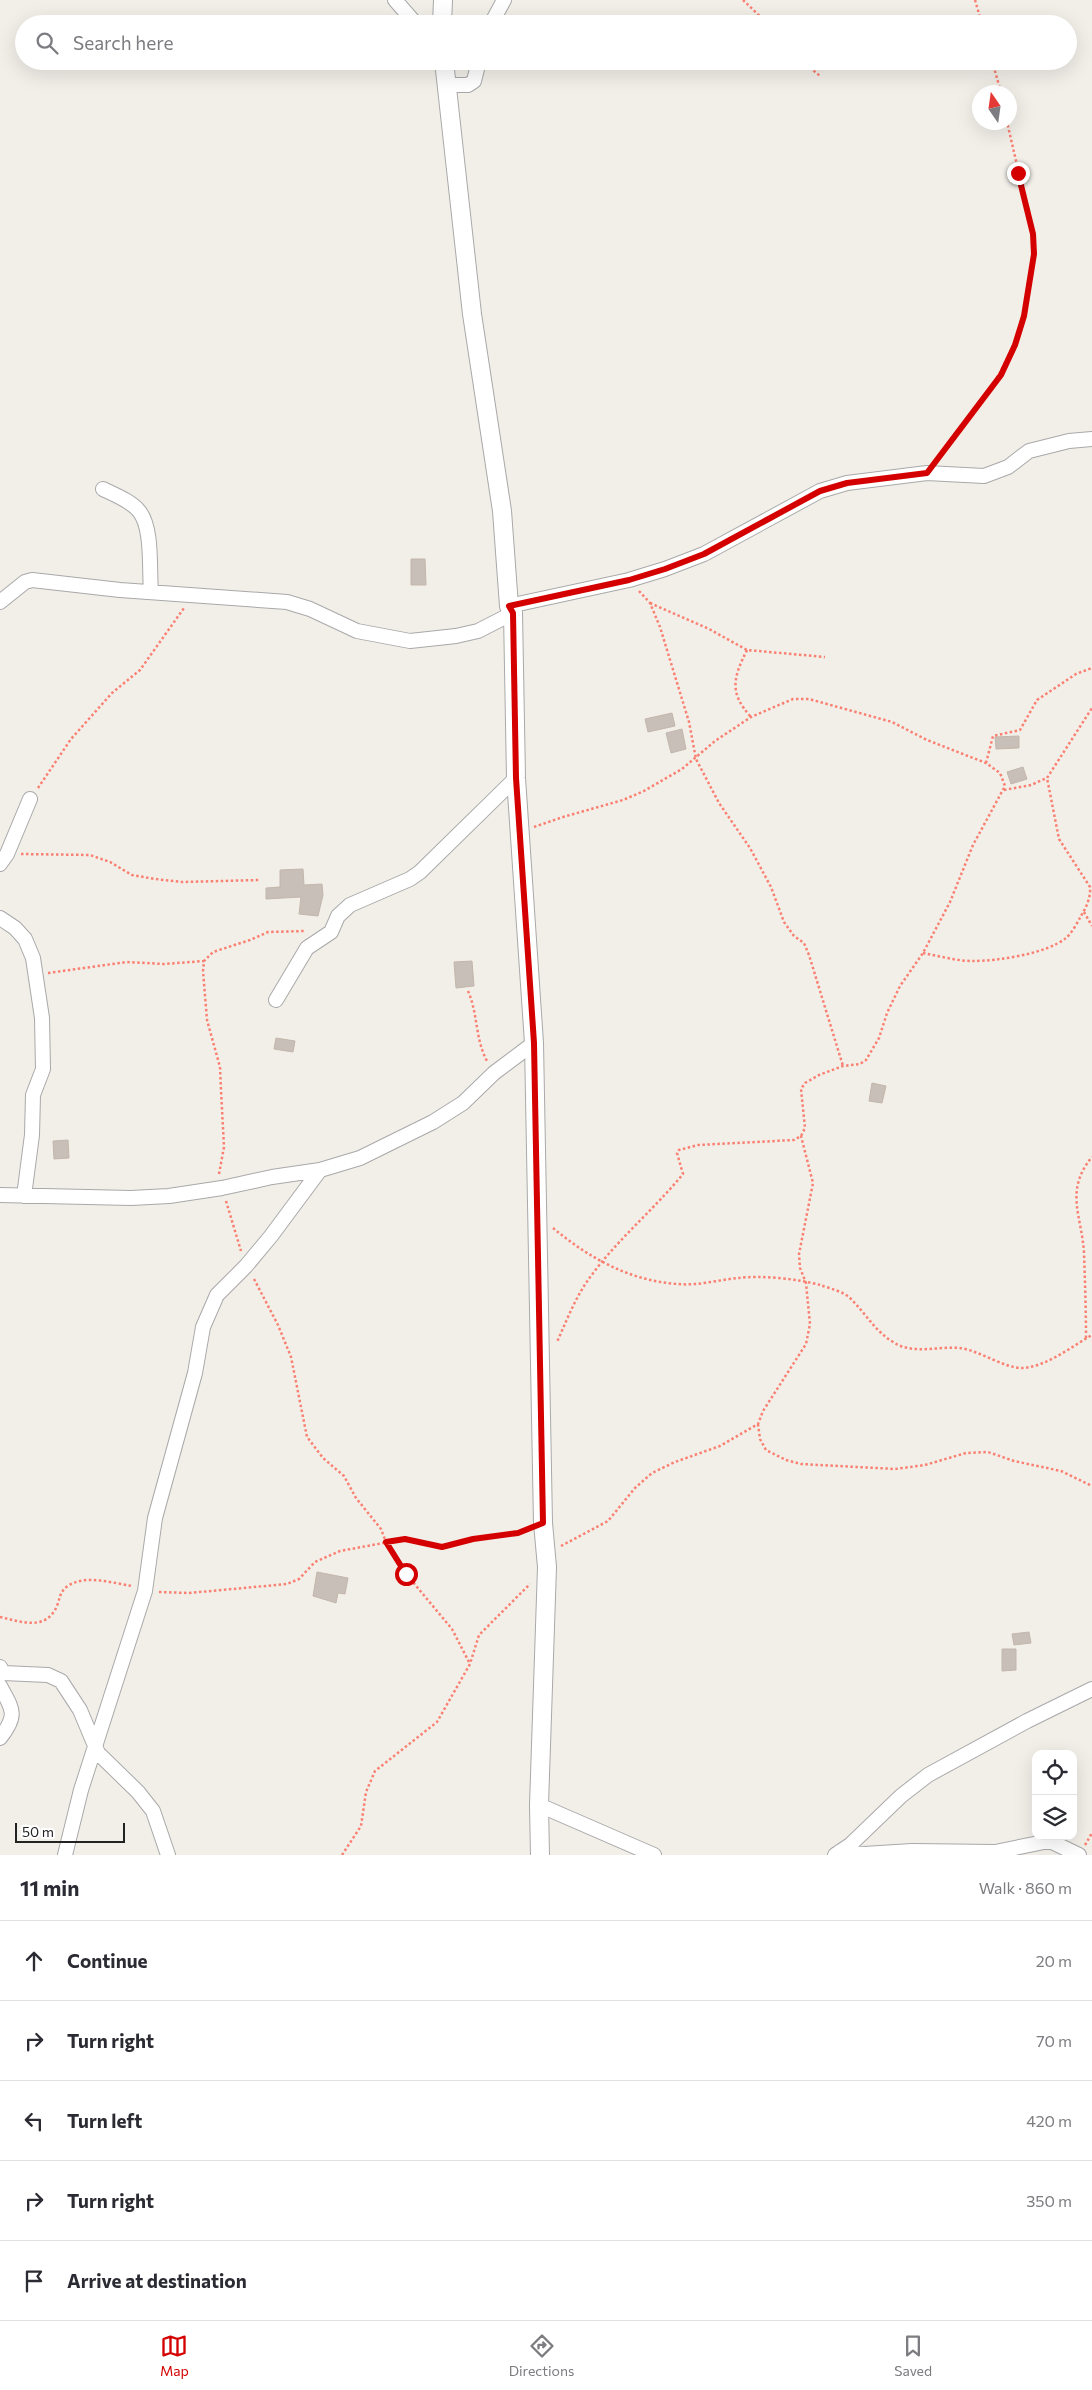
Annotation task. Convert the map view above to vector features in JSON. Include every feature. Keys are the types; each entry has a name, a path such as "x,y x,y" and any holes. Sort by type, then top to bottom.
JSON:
{"street":[{"path":"394,0 408,15"},
{"path":"442,15 443,0"},
{"path":"496,15 504,0"},
{"path":"445,70 472,314 502,511 511,610 516,778 534,1043 543,1523 546,1559 539,1805 540,1855"},
{"path":"446,85 468,85 474,81 477,70"},
{"path":"0,602 18,586 32,580 287,602 310,609 357,631 410,641 456,636 478,631 511,610 629,580 704,554 820,491 847,483 927,473 984,476 1008,466 1029,451 1069,441 1092,440"},
{"path":"103,489 130,503 144,518 148,529 151,591"},
{"path":"276,1000 307,948 331,932 338,916 350,905 410,879 420,872 516,778"},
{"path":"3,859 30,799"},
{"path":"0,918 15,928 24,940 33,958 42,1018 43,1068 34,1095 32,1135 24,1196"},
{"path":"0,1195 131,1198 170,1196 320,1170 360,1158 433,1122 463,1103 494,1073 534,1043"},
{"path":"64,1855 81,1790 96,1749 145,1591 155,1518 195,1373 202,1327 217,1295 246,1266 320,1170"},
{"path":"0,1668 3,1673 48,1675 61,1681 80,1710 96,1749 106,1763 138,1792 153,1811 168,1855"},
{"path":"0,1686 12,1706 13,1712 11,1721 0,1738"},
{"path":"837,1854 874,1823 901,1796 928,1775 1027,1721 1092,1689"},
{"path":"539,1805 654,1855"},
{"path":"837,1854 912,1851 995,1852 1052,1842 1079,1855"}],"path":[{"path":"743,0 759,15"},
{"path":"974,0 979,15"},
{"path":"813,70 820,76"},
{"path":"995,70 999,85"},
{"path":"927,473 1001,375 1015,345 1024,316 1034,254 1033,234 1009,130"},
{"path":"629,580 650,603 660,627 689,722 696,759 719,802 750,848 771,887 784,922 794,936 804,943 810,955 843,1066"},
{"path":"30,799 71,739 112,693 140,670 193,595"},
{"path":"650,603 709,628 746,650 825,657"},
{"path":"746,650 735,678 735,690 742,707 751,717"},
{"path":"986,763 993,736 1020,730 1037,700 1071,677 1092,668"},
{"path":"521,831 623,800 669,778 696,759 715,741 751,717 793,699 809,699 892,722 927,740 986,763 1000,773 1004,780 1004,790 973,845 950,902 923,953 900,986 878,1038 866,1060 860,1064 843,1066 819,1074 805,1083 800,1089 806,1122 801,1136 813,1183 799,1249 800,1268 806,1283 810,1324 806,1344 763,1411 758,1424 760,1439 766,1450 786,1460 801,1464 838,1468 901,1469 924,1465 966,1453 982,1452 1061,1471 1092,1486"},
{"path":"1004,790 1032,785 1047,778 1092,708"},
{"path":"923,953 950,959 973,961 1045,949 1066,938 1084,912 1091,894 1086,878 1059,839 1047,778"},
{"path":"3,859 90,855 110,862 132,875 155,879 182,882 260,880"},
{"path":"1084,912 1092,926"},
{"path":"331,932 268,932 213,952 204,961 203,971 207,1020 220,1067 224,1147 219,1168 222,1188 246,1266 278,1325 291,1357 307,1437 323,1458 344,1476 356,1498 381,1529 386,1542 402,1569 444,1617 470,1664"},
{"path":"37,975 126,962 164,964 204,961"},
{"path":"468,991 473,1003 480,1043 485,1058 494,1073"},
{"path":"554,1349 576,1299 603,1262 620,1241 683,1174 677,1153 679,1150 698,1145 786,1141 801,1136"},
{"path":"1086,1338 1084,1253 1076,1215 1076,1192 1086,1164 1092,1157"},
{"path":"536,1214 582,1251 621,1272 649,1280 679,1284 740,1277 820,1286 847,1296 876,1329 894,1343 912,1349 962,1348 1013,1367 1023,1368 1039,1365 1092,1335"},
{"path":"342,1855 361,1826 366,1792 375,1771 437,1722 470,1664 479,1636 546,1559 569,1543 608,1521 635,1488 652,1473 675,1462 720,1446 758,1424"},
{"path":"0,1617 30,1623 45,1621 51,1616 63,1589 75,1582 93,1580 131,1586 145,1591 189,1593 287,1584 299,1579 316,1562 330,1555 405,1539 442,1547 473,1539 518,1533 543,1523"}],"building":[{"path":"411,559 425,559 426,585 411,585"},
{"path":"672,713 675,726 648,732 645,719"},
{"path":"682,729 686,749 671,753 666,733"},
{"path":"1019,736 1019,748 996,749 995,737"},
{"path":"1023,767 1027,779 1011,784 1007,772"},
{"path":"303,869 304,885 322,884 323,895 318,916 299,914 301,897 266,899 266,888 280,887 280,870"},
{"path":"472,961 474,986 456,988 454,962"},
{"path":"276,1038 295,1041 293,1052 274,1049"},
{"path":"872,1083 886,1086 882,1103 869,1101"},
{"path":"68,1140 69,1158 54,1159 53,1141"},
{"path":"317,1572 348,1578 345,1594 338,1593 336,1603 313,1596"},
{"path":"1029,1632 1031,1643 1014,1645 1012,1634"},
{"path":"1002,1649 1016,1649 1016,1670 1002,1671"}],"route":[{"path":"406,1574 386,1542 405,1539 434,1547 442,1547 473,1539 518,1533 543,1523 534,1043 516,778 513,613 509,606 629,580 665,569 704,554 820,491 847,483 927,473 1001,375 1015,345 1024,316 1034,254 1033,234 1018,173"}]}
